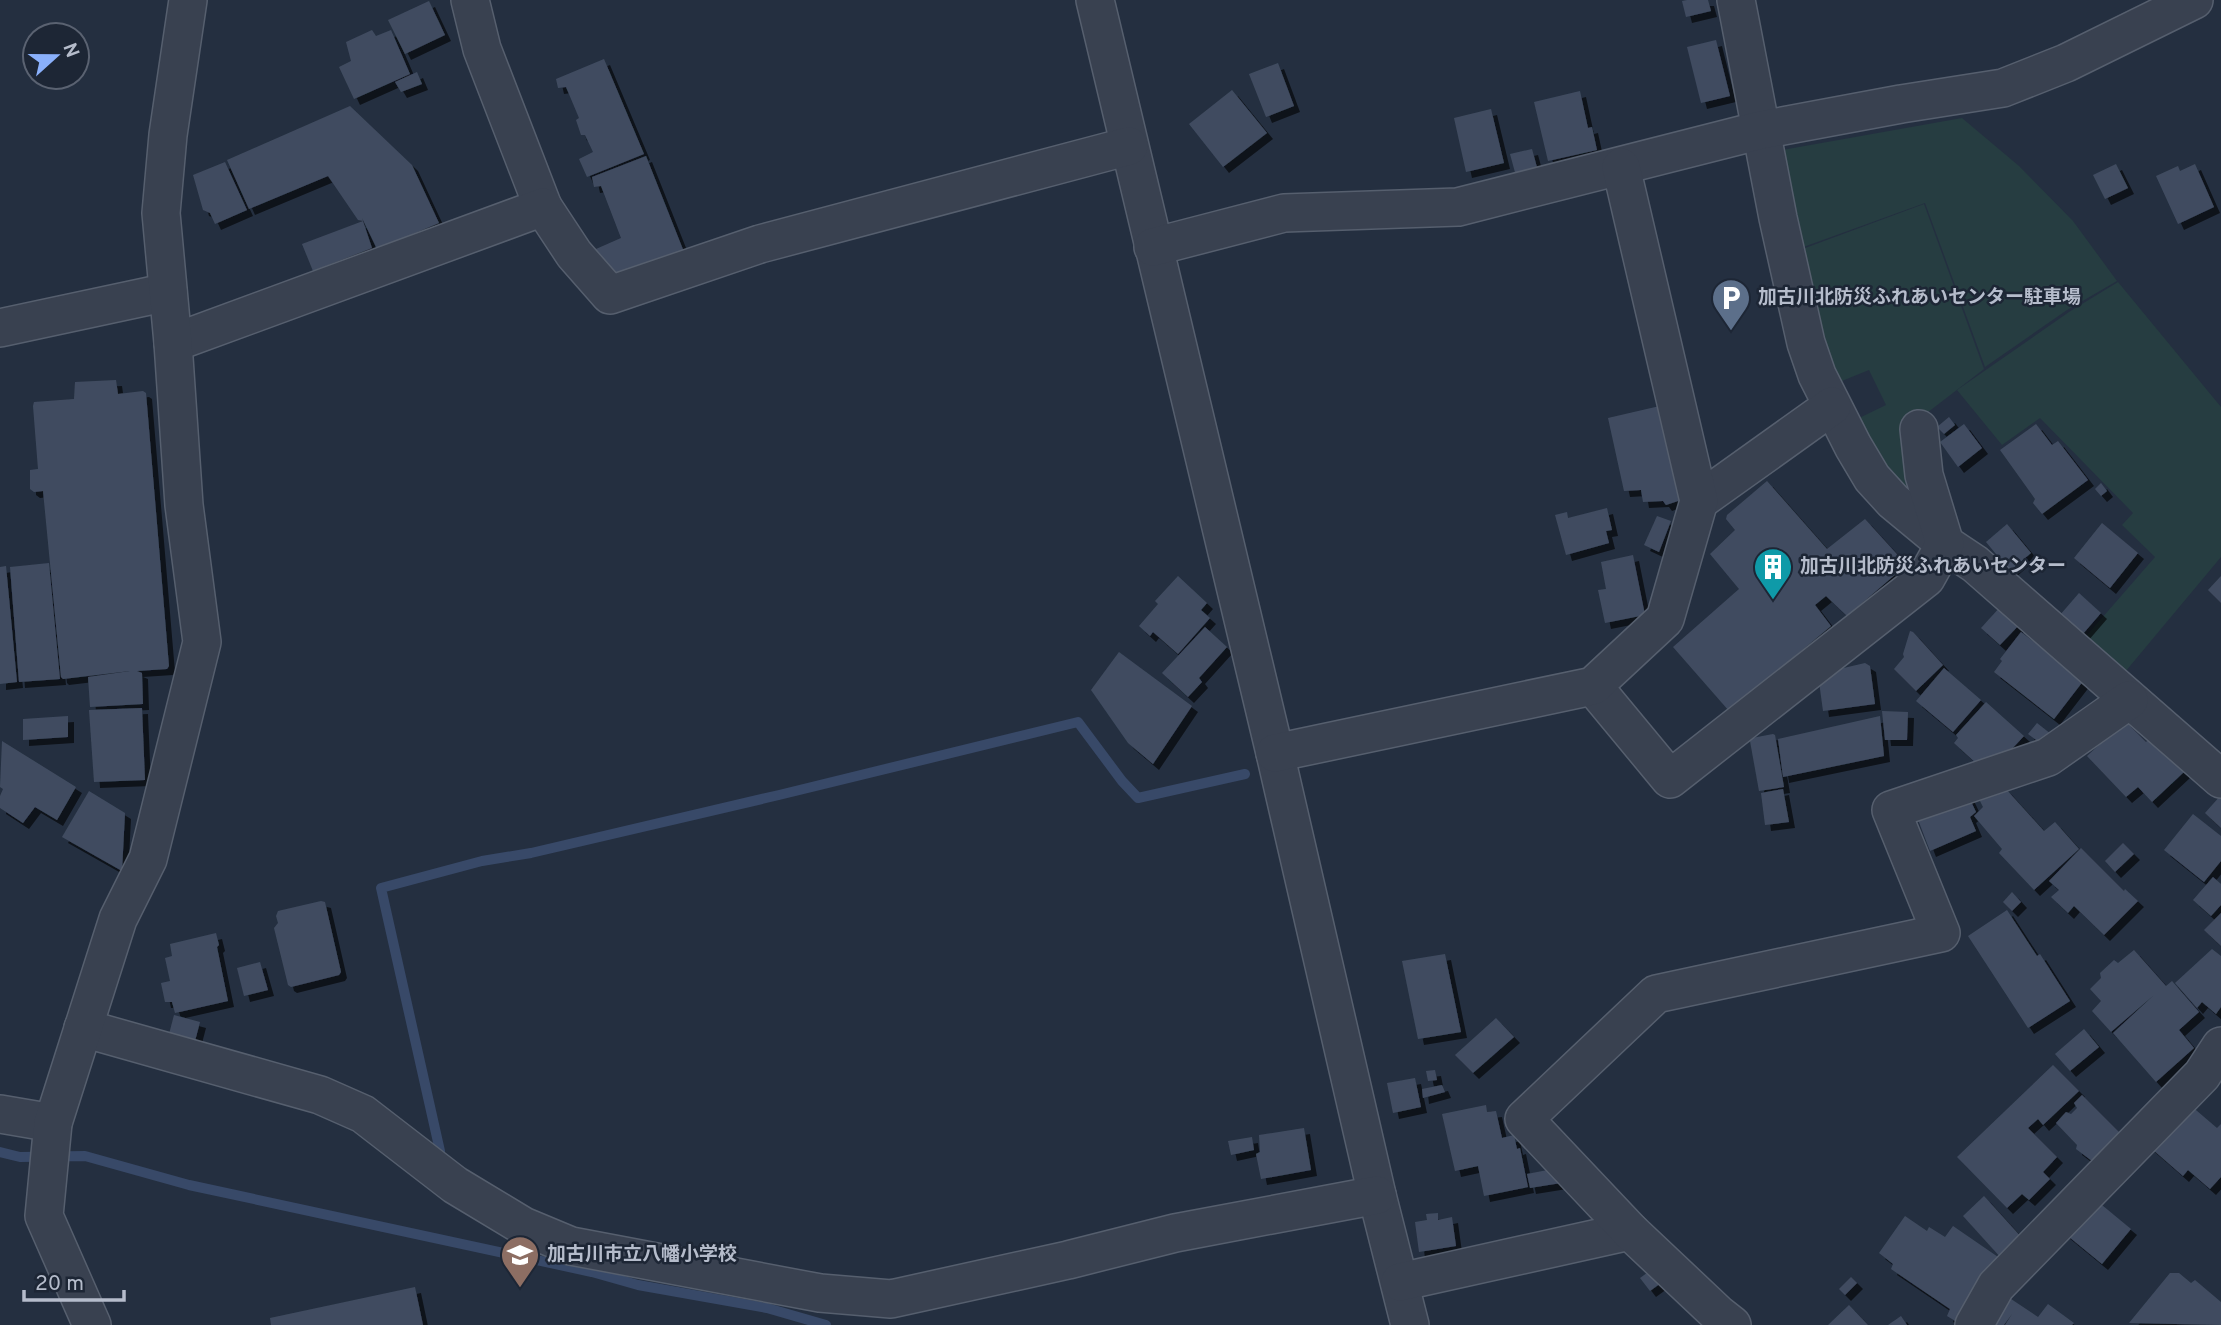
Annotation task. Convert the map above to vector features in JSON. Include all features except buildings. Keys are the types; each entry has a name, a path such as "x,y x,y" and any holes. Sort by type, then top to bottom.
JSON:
{"street":[{"path":"92,1325 44,1216 53,1123 118,919 148,859 202,642 184,505 161,213 168,135 188,0"},
{"path":"470,0 482,48 543,207 574,254 610,295 760,244 1129,146"},
{"path":"1095,0 1410,1325"},
{"path":"1736,0 1778,218 1806,343 1832,406 1872,478 1892,501 1945,544 1975,564 2221,779"},
{"path":"1153,247 1284,214 1458,206 1761,130 2003,88 2066,63 2194,0"},
{"path":"1275,753 1593,686 1665,619 1699,501 1621,167"},
{"path":"173,343 543,207"},
{"path":"0,328 168,292"},
{"path":"1699,501 1832,406"},
{"path":"1593,686 1670,779 1926,578 1945,544 1924,475 1919,429"},
{"path":"1732,1325 1630,1231 1524,1119 1656,994 1941,933 1891,810 2048,757 2129,700"},
{"path":"83,1028 330,1100 363,1114 466,1192 523,1226 571,1246 820,1293 891,1299 1069,1261 1175,1233 1377,1195"},
{"path":"1974,1325 1996,1286 2215,1071"},
{"path":"0,1114 53,1123"},
{"path":"1400,1282 1630,1231"}],"green space":[{"path":"1962,118 2019,166 2073,221 2117,281 2067,310 1985,367 1925,203 1798,249 1777,151"},
{"path":"1924,204 1984,369 1910,426 1917,505 1905,496 1855,420 1886,405 1869,370 1837,383 1797,251"},
{"path":"2118,282 2221,407 2221,557 2120,678 2081,642 2155,557 2122,525 2133,513 2040,418 2002,445 1957,390 2069,312"}],"waterway":[{"path":"440,1151 381,888 482,861 531,853 1078,722 1138,798 1245,774"},
{"path":"0,1152 20,1157 85,1156 189,1185 592,1272 638,1285 767,1308 826,1325"}],"place":[{"name":"加古川北防災ふれあいセンター駐車場","path":"1731,332"},
{"name":"加古川北防災ふれあいセンター","path":"1773,601"},
{"name":"加古川市立八幡小学校","path":"520,1289"}]}
